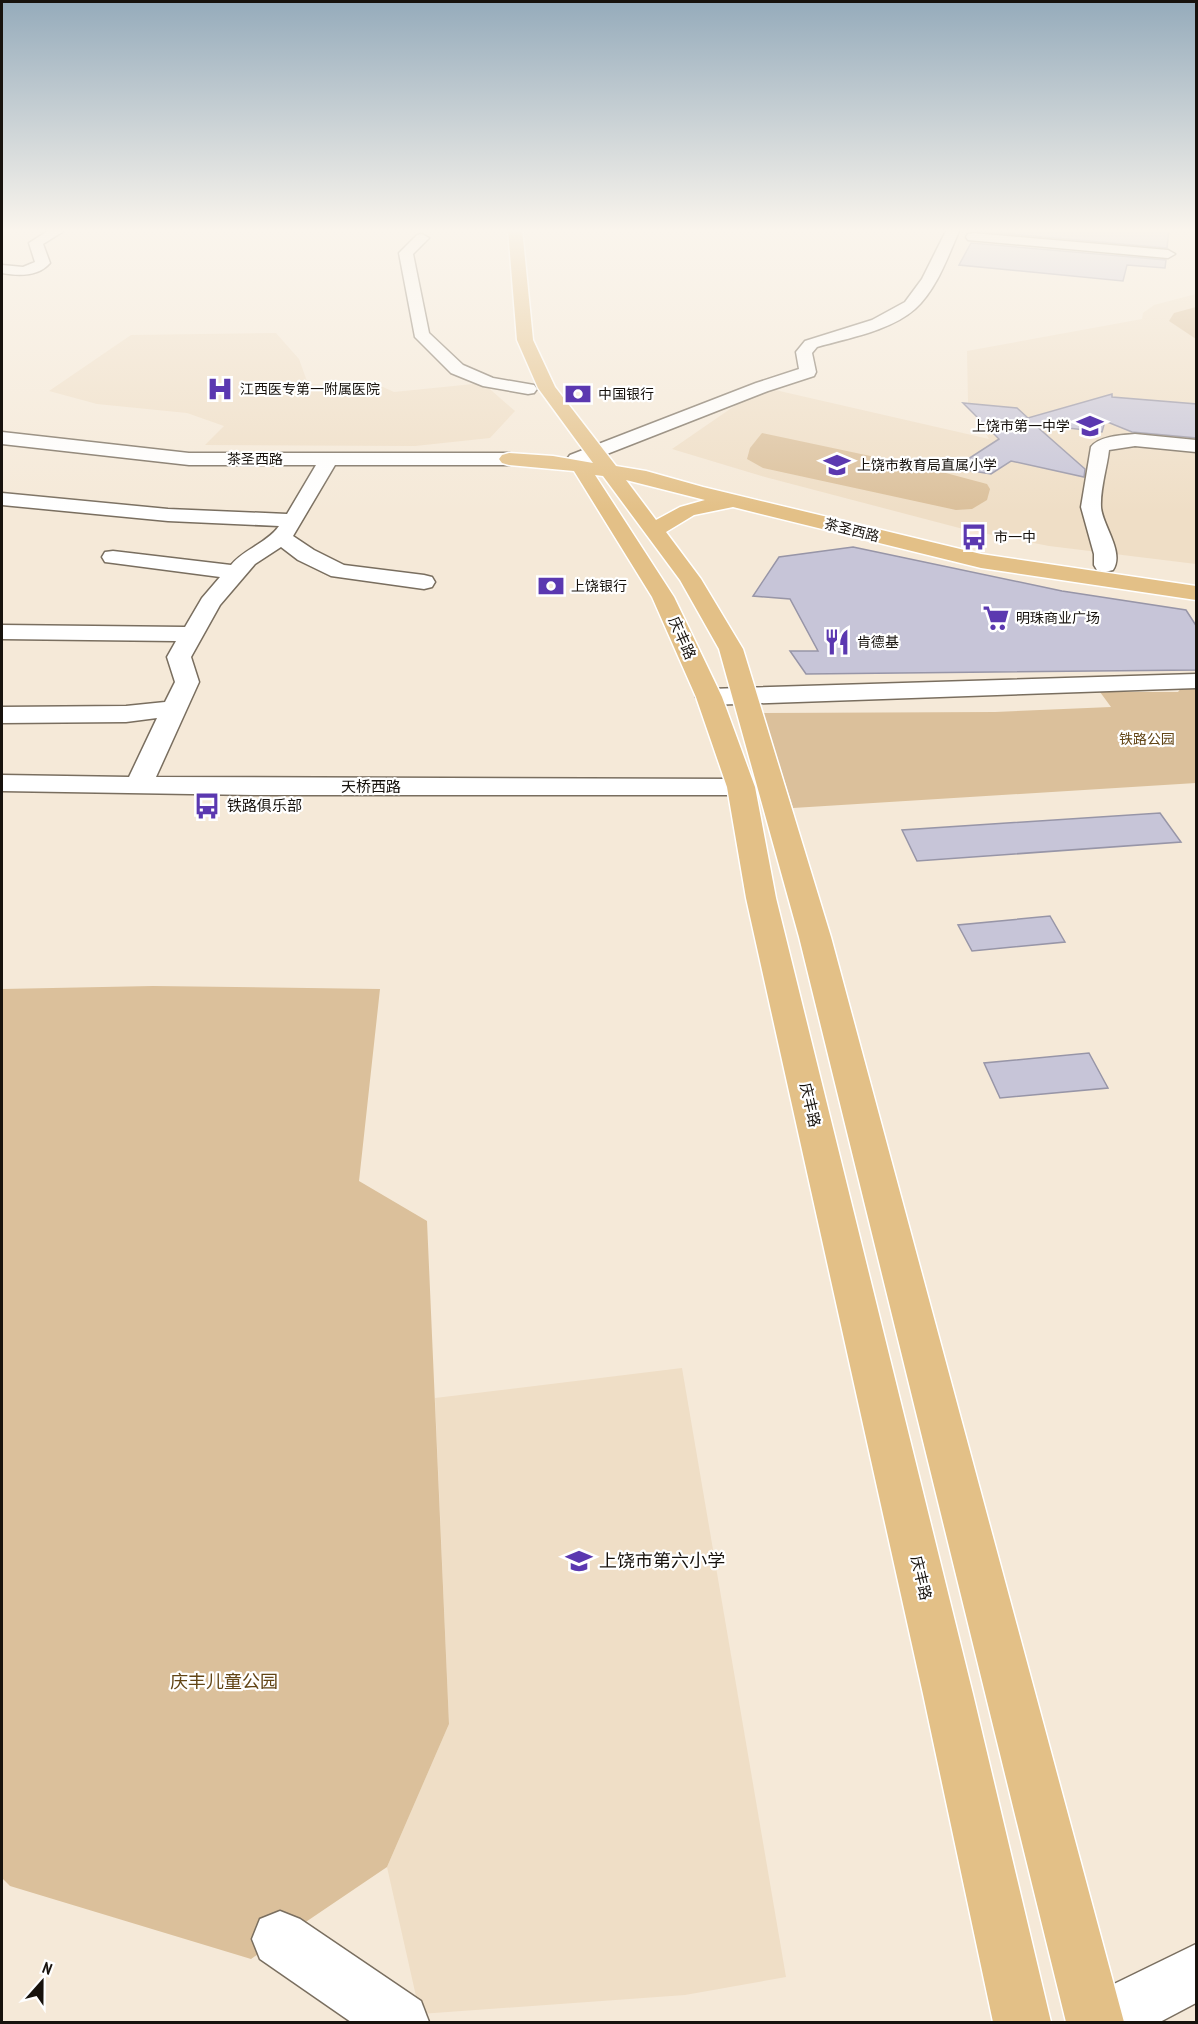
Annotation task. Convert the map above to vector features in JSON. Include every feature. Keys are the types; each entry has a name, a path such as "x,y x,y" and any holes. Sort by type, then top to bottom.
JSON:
{"main road":[{"name":"庆丰路","path":"510,323 528,388 579,463 727,697 761,898 948,1694 1022,2022"},
{"path":"524,323 525,340 547,388 690,579 731,649 727,697 815,937 1095,2022"},
{"name":"茶圣西路","path":"509,459 554,457 579,463 603,462 986,545 1197,578"},
{"name":"茶圣西路","path":"603,462 646,477 739,503 981,561 1197,593"},
{"path":"654,531 679,512 692,508 739,503"}],"street":[{"path":"419,323 421,334 457,369 489,382 528,388"},
{"path":"603,462 762,387 808,372 804,352 811,344 872,323"},
{"path":"2,451 10,439"},
{"name":"茶圣西路","path":"10,439 189,459 509,459"},
{"path":"1105,564 1105,554 1091,507 1100,447 1116,440 1154,441 1197,446"},
{"path":"139,785 187,682 179,657 210,603 247,559 287,529 328,460"},
{"path":"2,500 168,515 287,529 306,555 339,571 424,582"},
{"path":"114,557 236,572"},
{"path":"2,632 192,634"},
{"path":"727,697 1197,681"},
{"path":"2,715 126,714 175,709"},
{"name":"天桥西路","path":"2,783 741,787"},
{"path":"280,1939 400,2022"},
{"path":"1100,2022 1197,1973"}],"shaded area":[{"name":"上饶市第一中学","path":"1118,323 1196,323 1196,564 1049,546 967,530 765,477 672,449 762,387 989,439 968,402 967,351"},
{"name":"江西医专第一附属医院","path":"276,333 299,359 308,384 383,387 394,392 483,383 515,411 490,438 415,446 205,445 224,426 187,413 97,404 49,391 131,335"},
{"name":"上饶市第六小学","path":"682,1368 786,1977 685,1995 420,2014 387,1867 449,1724 435,1398"}],"green space":[{"path":"1173,323 1196,323 1196,339"},
{"path":"762,433 927,468 987,484 990,489 987,500 972,509 956,510 763,468 747,459 750,448"},
{"name":"铁路公园","path":"1182,687 1196,687 1196,783 793,808 763,713 995,712 1111,707 1100,692 1178,692"},
{"name":"庆丰儿童公园","path":"153,986 380,989 359,1181 427,1221 449,1724 387,1867 251,1959 10,1886 2,1878 2,989"}],"building":[{"path":"1112,394 1112,397 1197,404 1197,438 1132,432 1105,421 1102,432 1034,424 1085,469 1084,477 1011,461 991,474 954,468 999,439 963,403 1017,408 1028,418"},
{"name":"明珠商业广场","path":"853,547 1062,591 1186,610 1197,627 1197,670 806,674 790,651 818,651 790,599 753,596 779,557"},
{"path":"1160,813 1181,842 917,861 902,830"},
{"path":"1050,916 1065,942 972,951 958,925"},
{"path":"1089,1053 1108,1088 1000,1098 984,1063"}],"place":[{"name":"江西医专第一附属医院","path":"220,389"},
{"name":"中国银行","path":"578,394"},
{"name":"上饶市第一中学","path":"1090,426"},
{"name":"上饶市教育局直属小学","path":"837,465"},
{"name":"市一中","path":"974,537"},
{"name":"上饶银行","path":"551,586"},
{"name":"明珠商业广场","path":"996,618"},
{"name":"肯德基","path":"837,642"},
{"name":"铁路俱乐部","path":"207,806"},
{"name":"上饶市第六小学","path":"579,1561"}]}
